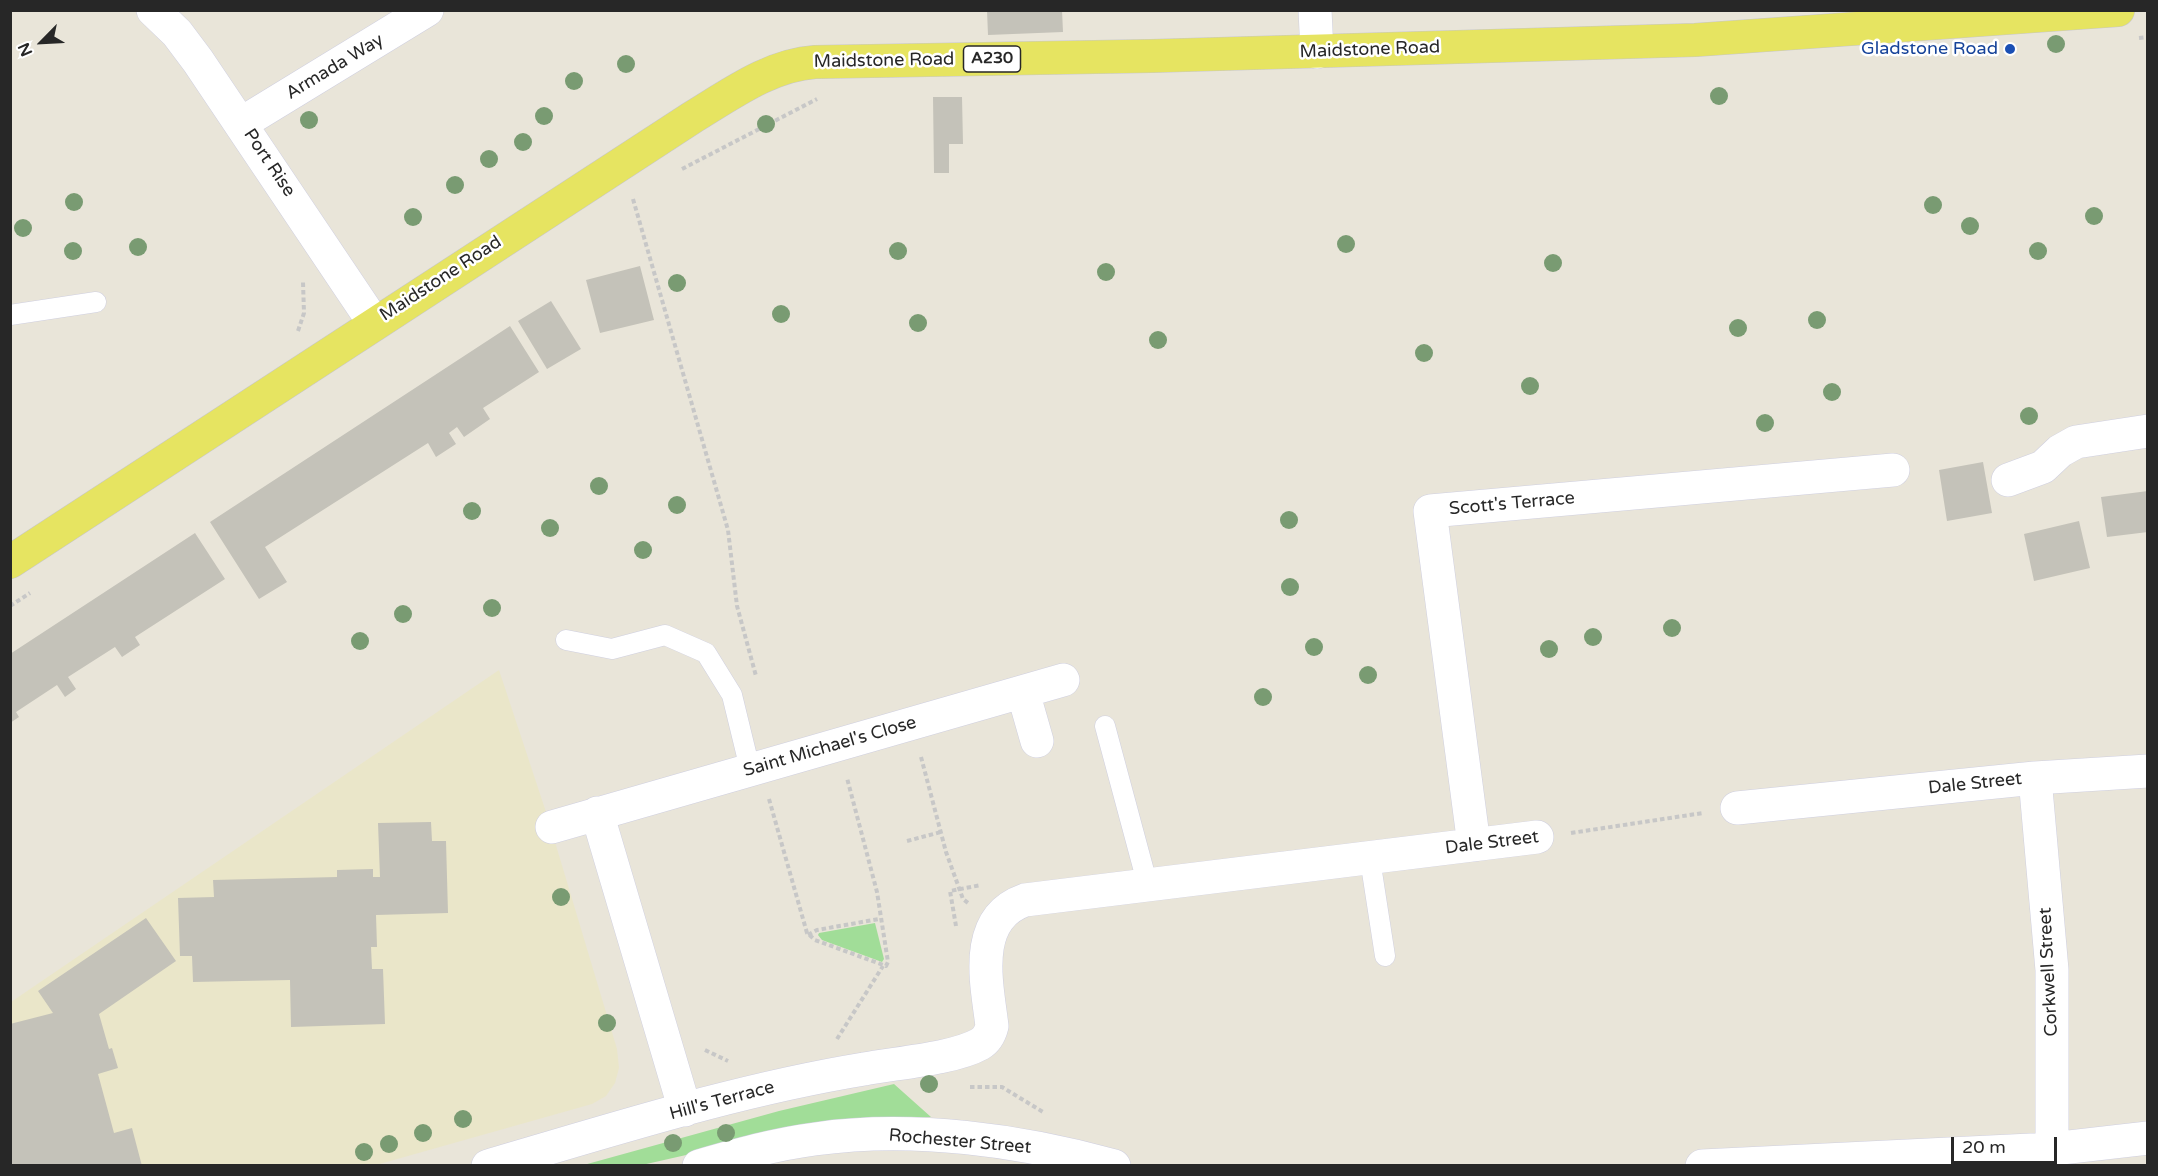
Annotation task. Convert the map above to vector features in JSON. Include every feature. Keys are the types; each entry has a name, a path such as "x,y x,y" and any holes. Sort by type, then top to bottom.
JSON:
{"main road":[{"name":"Maidstone Road","path":"10,562 374,322 693,117 750,83 791,65 815,62 1317,52 1695,40 2118,10"}],"street":[{"name":"Port Rise","path":"153,10 177,33 242,123 374,322"},
{"name":"Armada Way","path":"242,123 427,10"},
{"path":"1316,10 1317,52"},
{"path":"2008,480 2043,467 2060,451 2076,442 2148,431"},
{"name":"Scott's Terrace","path":"1474,845 1430,512 1893,470"},
{"name":"Saint Michael's Close","path":"552,827 1063,680"},
{"path":"1023,692 1037,741"},
{"name":"Dale Street","path":"1737,808 2035,778 2148,771"},
{"name":"Corkwell Street","path":"2035,778 2052,970 2052,1157"},
{"path":"597,813 685,1110"},
{"name":"Dale Street","path":"958,1051 980,1044 990,1034 992,1026 985,958 990,934 1007,911 1021,902 1036,897 1148,886 1538,837"},
{"name":"Hill's Terrace","path":"488,1166 685,1110 816,1077 958,1051"},
{"name":"Rochester Street","path":"699,1166 787,1143 841,1136 879,1135 925,1135 998,1143 1114,1166"},
{"path":"1702,1166 2052,1157 2148,1138"}],"lane":[{"path":"10,315 96,302"},
{"path":"566,640 612,649 665,635 706,653 732,695 755,768"},
{"path":"1105,726 1148,886"},
{"path":"1370,859 1385,956"}],"path":[{"path":"2136,38 2148,37"},
{"path":"672,174 824,97"},
{"path":"625,204 643,192"},
{"path":"633,198 728,530 738,606 758,685"},
{"path":"297,334 304,313 303,275"},
{"path":"10,606 36,590"},
{"path":"920,753 958,888"},
{"path":"755,768 808,935 883,966"},
{"path":"834,1044 883,966 888,964 879,919 877,892 846,774"},
{"name":"Dale Street","path":"1538,837 1737,808"},
{"path":"907,842 941,832"},
{"path":"957,933 950,893 958,888 988,884"},
{"path":"808,935 817,930 879,919"},
{"path":"694,1045 734,1064"}],"shaded area":[{"path":"499,670 546,812 617,1049 619,1068 615,1083 606,1096 592,1104 376,1165 11,1166 11,1002"}],"green space":[{"path":"875,923 884,959 882,962 822,940 818,935 819,933"},
{"path":"894,1084 931,1117 836,1121 642,1165 580,1166 779,1111"}],"building":[{"path":"987,10 1062,10 1063,32 988,35"},
{"path":"933,97 962,97 963,144 949,144 949,173 934,173"},
{"path":"640,266 654,320 600,333 586,280"},
{"path":"551,301 581,349 547,369 518,321"},
{"path":"510,326 539,372 483,408 490,419 464,437 457,427 449,433 456,444 436,457 428,443 265,547 287,582 259,599 210,522"},
{"path":"1983,462 1992,513 1947,521 1939,470"},
{"path":"2148,491 2148,532 2107,537 2101,497"},
{"path":"2079,521 2090,568 2034,581 2024,534"},
{"path":"195,533 225,579 135,637 140,645 122,657 115,647 68,677 76,689 65,697 57,685 16,712 19,717 10,723 10,654"},
{"path":"431,822 432,841 446,841 448,913 376,915 377,947 371,947 372,969 383,969 385,1024 291,1027 290,980 193,982 192,956 180,956 178,898 214,897 213,880 337,877 337,870 373,869 373,877 380,877 378,823"},
{"path":"146,918 176,961 99,1014 109,1049 112,1048 118,1068 98,1074 114,1133 132,1128 142,1166 10,1166 10,1024 53,1013 38,991"}],"place":[{"name":"Gladstone Road","path":"2010,49"}]}
